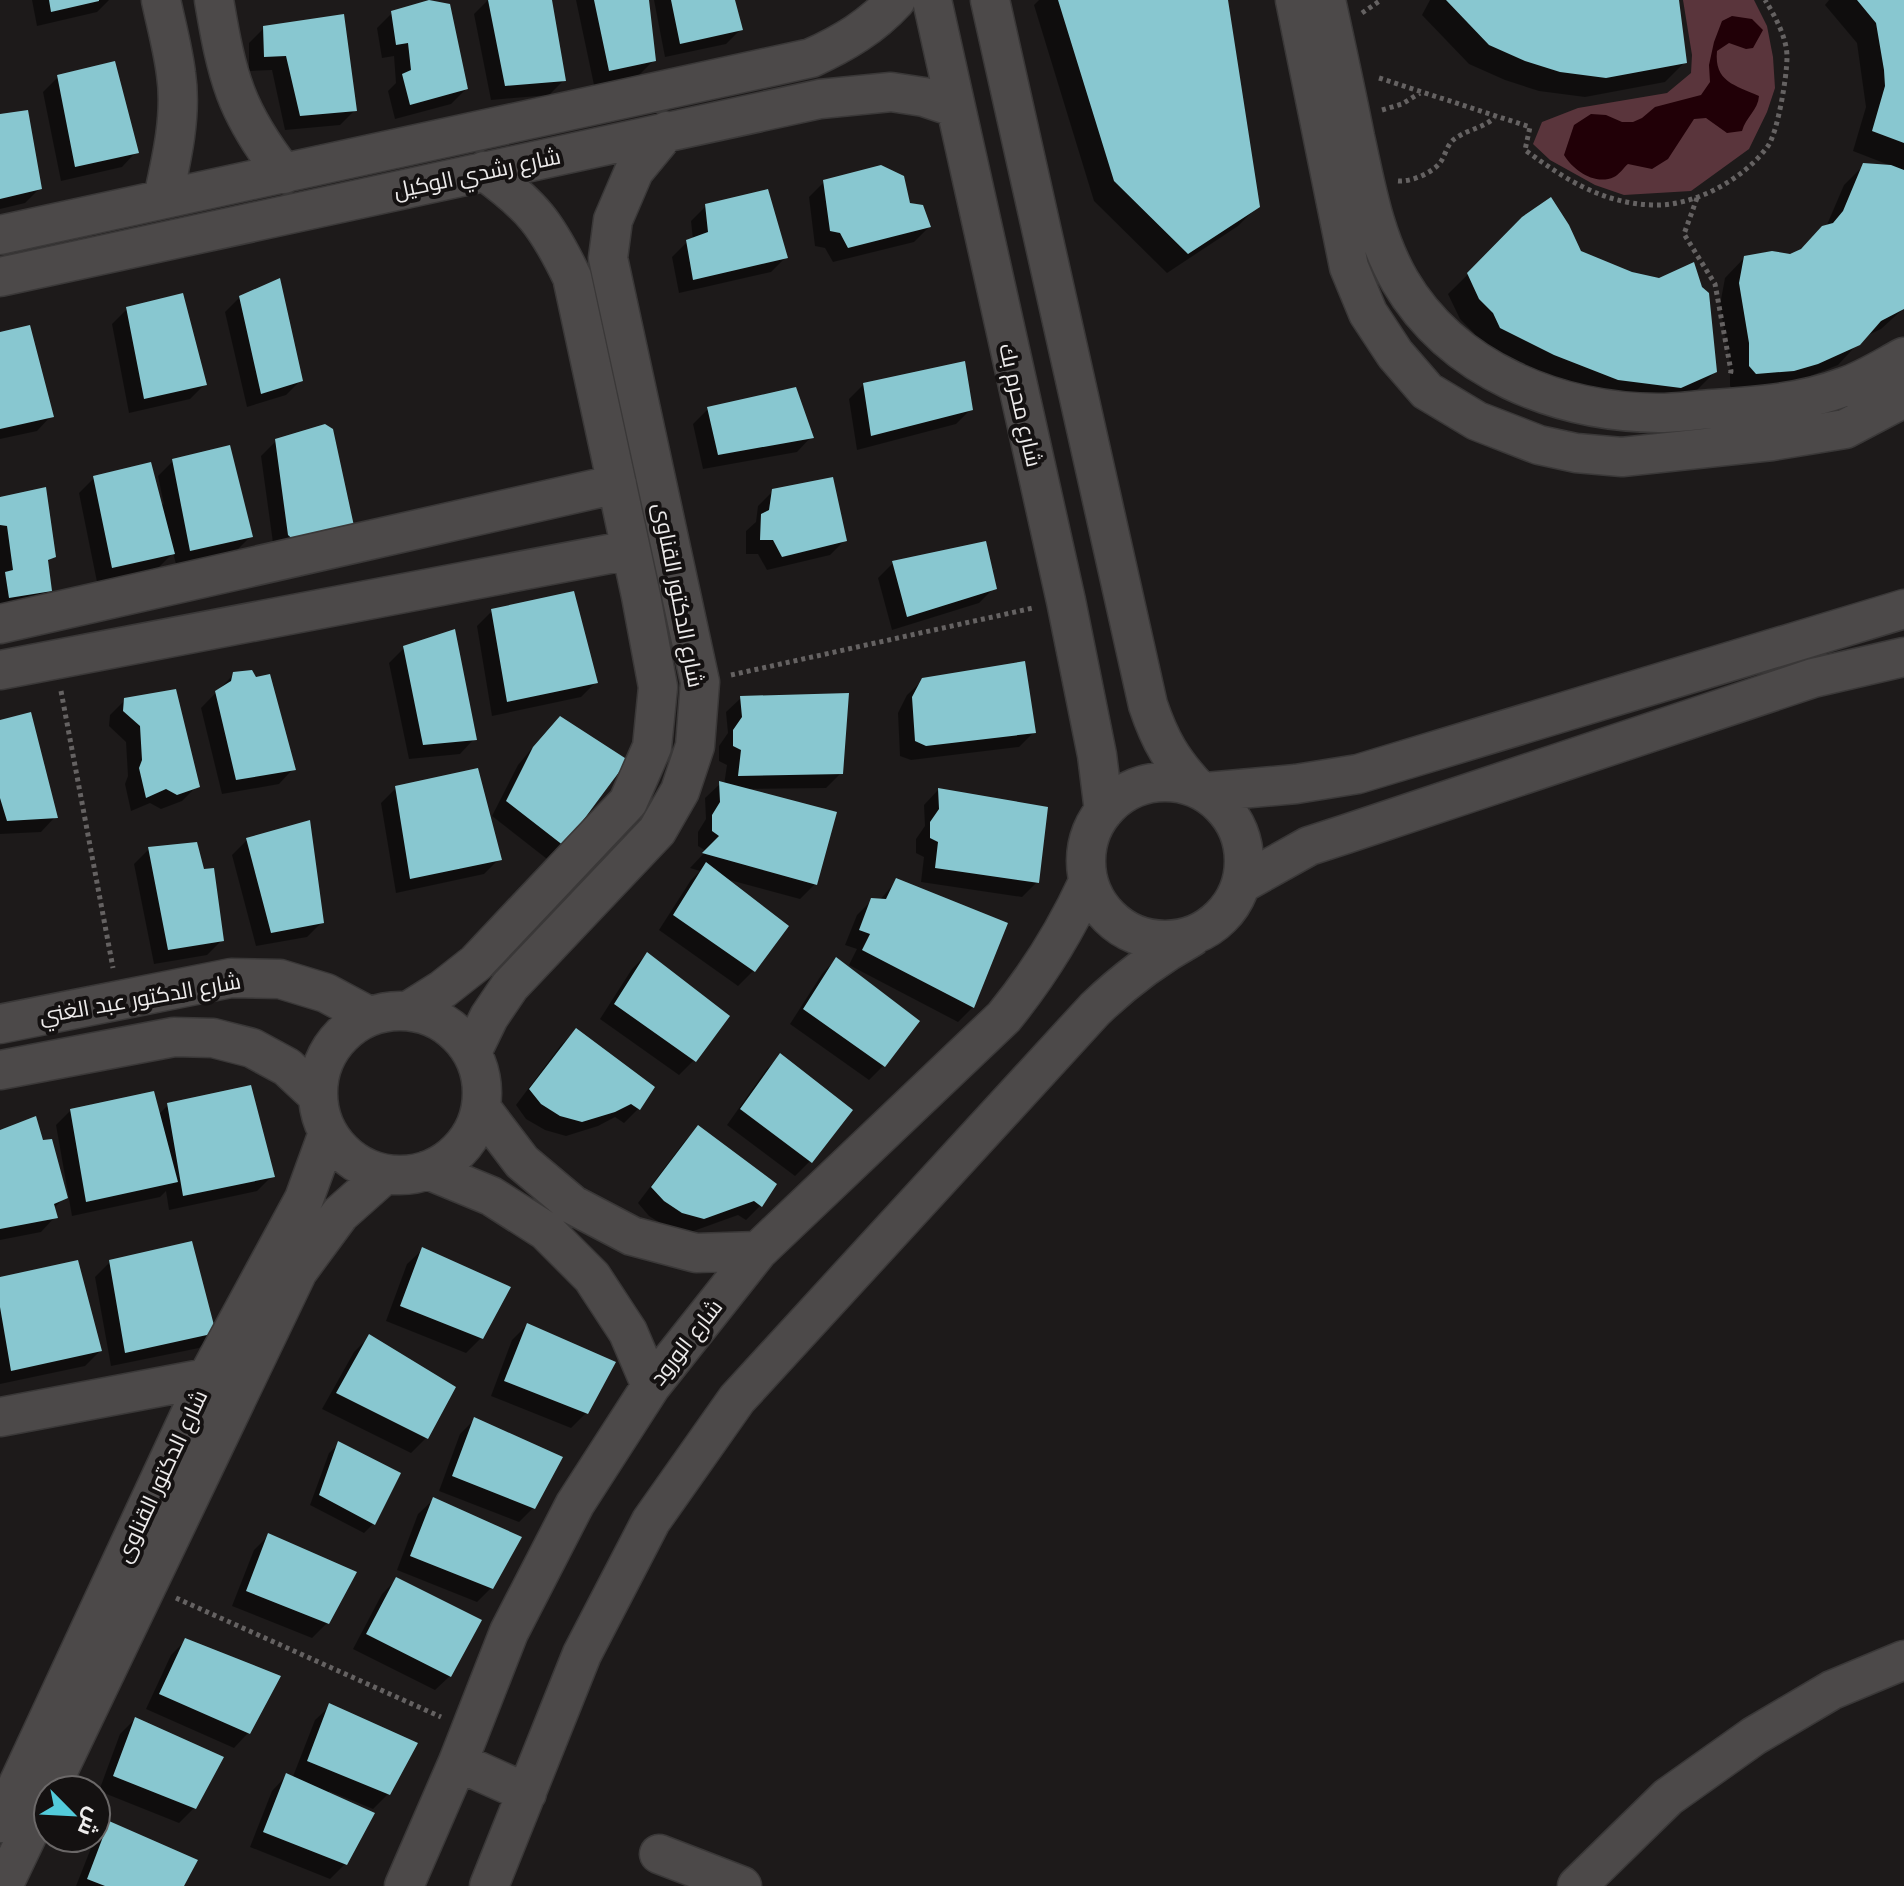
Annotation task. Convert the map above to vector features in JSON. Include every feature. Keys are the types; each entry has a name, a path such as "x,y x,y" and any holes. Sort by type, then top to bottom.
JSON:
{"street":[{"path":"161,0 177,76 172,158 163,198"},
{"path":"214,0 226,71 240,108 259,143 284,174"},
{"name":"شارع رشدي الوكيل","path":"0,235 811,58 848,42 878,20 896,0"},
{"name":"شارع محرم بك","path":"932,0 1066,601 1097,755 1104,811"},
{"path":"489,1886 582,1654 651,1521 737,1399 1095,1009 1124,981 1157,957 1223,916 1241,884 1245,858 1239,832 1231,817 1170,755 1159,736 1148,705 990,0"},
{"path":"1295,0 1349,267 1368,313 1395,354 1427,391 1477,421 1539,445 1576,453 1622,457 1772,441 1845,429 1904,398"},
{"path":"1326,0 1381,242 1400,281 1426,317 1457,347 1500,377 1544,394 1601,409 1659,413 1782,404 1845,387 1904,357"},
{"path":"811,58 820,99"},
{"name":"شارع رشدي الوكيل","path":"0,277 820,99 891,92 924,97 954,107"},
{"name":"شارع الدكتور القناوى","path":"472,1052 489,1017 510,986 657,831 680,791 695,746 700,682 608,258 613,220 634,171 667,131"},
{"name":"شارع الدكتور القناوى","path":"408,1011 476,963 628,802 652,747 658,687 572,277 551,235 522,199 484,171"},
{"path":"1427,391 1439,384 1448,373 1455,361 1457,347"},
{"path":"1477,421 1485,397 1500,377"},
{"path":"0,624 617,484"},
{"path":"0,670 630,550"},
{"path":"641,596 681,586"},
{"path":"1192,937 1155,941 1137,936 1106,915 1088,882 1086,863 1094,827 1104,811 1123,795 1146,784 1164,782 1202,790 1296,784 1358,774 1904,609"},
{"path":"1241,884 1309,846 1813,678 1904,657"},
{"name":"شارع الورود","path":"404,1886 465,1746 509,1632 568,1516 651,1386 758,1251 1004,1017 1038,976 1066,930 1088,882"},
{"name":"شارع الدكتور عبد الغني","path":"0,1024 231,978 280,979 326,993 369,1016"},
{"path":"408,1011 433,1017 455,1031 472,1052 481,1079 481,1108 471,1134 453,1156 428,1170 412,1174 385,1174 360,1165 339,1149 320,1114 317,1095 321,1070 331,1048 347,1029 369,1016 408,1011"},
{"name":"شارع الدكتور عبد الغني","path":"0,1070 174,1037 213,1038 252,1048 287,1067 317,1095"},
{"path":"481,1108 522,1162 573,1205 632,1236 696,1253 758,1251"},
{"name":"شارع الدكتور القناوى","path":"0,1823 207,1378 304,1199 328,1133"},
{"path":"428,1170 491,1196 546,1231 592,1277 628,1332 651,1386"},
{"name":"شارع الدكتور القناوى","path":"56,1774 298,1271 340,1214 385,1174"},
{"path":"0,1417 207,1378"},
{"path":"1577,1886 1668,1797 1754,1736 1832,1690 1904,1660"},
{"path":"465,1746 527,1793"},
{"name":"شارع الدكتور القناوى","path":"3,1886 32,1825"},
{"path":"659,1854 742,1886"}],"path":[{"path":"1340,65 1530,127 1525,150 1582,188 1621,201 1655,205 1697,198 1715,190 1739,175 1769,144 1783,97 1787,54 1776,19 1765,0"},
{"path":"1361,163 1380,179 1408,181 1439,165 1451,141 1469,129 1485,127 1495,117"},
{"path":"1697,198 1684,234 1715,284 1731,371 1716,409"},
{"path":"700,682 1066,601"},
{"path":"54,659 119,1000"},
{"path":"147,1585 465,1746"}],"shaded area":[{"path":"1683,0 1754,0 1767,26 1775,88 1749,149 1691,191 1624,195 1595,185 1550,160 1533,144 1542,122 1578,108 1667,93 1691,73 1692,55"},
{"path":"1732,16 1752,19 1763,30 1753,48 1746,49 1729,43 1717,51 1719,70 1723,76 1734,85 1759,96 1742,131 1727,133 1706,118 1694,119 1668,159 1652,169 1628,164 1616,176 1607,179 1585,175 1568,161 1564,155 1574,125 1591,114 1633,122 1655,107 1701,95 1710,82 1709,65 1722,21"}],"building":[{"path":"49,0 99,0 99,1 51,12"},
{"path":"429,0 450,4 468,89 410,105 402,74 411,70 408,43 396,45 391,11"},
{"path":"488,0 552,0 566,81 505,86"},
{"path":"594,0 649,0 656,61 609,71"},
{"path":"671,0 735,0 743,30 680,44"},
{"path":"1058,0 1228,0 1260,207 1188,254 1114,181"},
{"path":"1446,0 1679,0 1687,63 1606,78 1560,72 1489,45"},
{"path":"1857,0 1904,0 1904,143 1872,131 1885,86 1884,70 1876,23"},
{"path":"344,14 357,111 300,116 286,56 264,57 263,26"},
{"path":"115,61 139,153 75,167 57,75"},
{"path":"28,110 42,189 0,199 0,114"},
{"path":"1863,163 1891,165 1904,170 1904,309 1881,321 1860,345 1818,364 1794,371 1756,374 1749,366 1749,343 1739,283 1744,256 1772,251 1790,254 1801,249 1822,226 1833,223 1843,211"},
{"path":"881,165 904,176 910,203 923,205 931,227 848,248 840,233 830,231 823,180"},
{"path":"768,189 788,258 693,280 686,240 708,232 705,204"},
{"path":"1551,197 1581,251 1632,272 1659,278 1694,262 1702,287 1709,293 1717,372 1681,388 1618,380 1554,355 1500,328 1493,313 1479,299 1467,273 1522,217"},
{"path":"280,278 303,381 261,394 239,296"},
{"path":"183,293 207,385 144,399 126,307"},
{"path":"30,325 54,417 0,429 0,332"},
{"path":"965,361 973,410 871,436 863,383"},
{"path":"796,387 814,438 718,455 707,407"},
{"path":"325,424 333,429 354,526 297,543 288,535 275,439"},
{"path":"230,445 253,537 190,551 172,459"},
{"path":"151,462 175,554 112,568 93,476"},
{"path":"833,477 847,541 782,557 773,540 760,540 761,514 769,510 772,489"},
{"path":"46,487 56,557 48,560 52,591 9,598 5,572 13,570 7,526 0,525 0,497"},
{"path":"986,541 997,589 907,617 892,561"},
{"path":"574,591 598,683 507,702 491,609"},
{"path":"455,629 477,740 423,745 403,646"},
{"path":"1025,661 1036,733 926,746 915,741 912,697 922,678"},
{"path":"252,670 256,677 270,674 296,770 236,780 215,691 231,681 233,672"},
{"path":"176,689 200,787 177,795 166,789 146,798 139,768 142,760 140,726 123,711 124,698"},
{"path":"849,693 843,774 738,776 741,750 733,746 733,730 742,717 740,696"},
{"path":"31,712 58,818 7,821 0,798 0,720"},
{"path":"560,716 628,760 564,846 506,801 533,747"},
{"path":"478,768 502,860 410,879 395,786"},
{"path":"719,781 837,812 817,885 702,853 719,836 712,831 712,815 720,802"},
{"path":"938,788 1048,807 1039,883 935,868 938,842 930,838 930,822 939,809"},
{"path":"310,820 324,923 271,933 246,838"},
{"path":"197,842 204,869 214,868 224,941 168,950 148,847"},
{"path":"706,862 789,926 755,972 673,915"},
{"path":"896,878 1008,923 974,1008 862,950 870,934 859,930 871,898 886,899"},
{"path":"647,952 730,1016 696,1062 614,1004"},
{"path":"836,957 920,1021 885,1067 803,1009"},
{"path":"576,1028 655,1087 640,1110 631,1104 582,1122 560,1116 541,1104 529,1089"},
{"path":"780,1053 853,1110 812,1163 740,1109"},
{"path":"251,1085 275,1177 183,1196 167,1103"},
{"path":"154,1091 178,1182 86,1202 70,1109"},
{"path":"36,1116 43,1140 52,1139 68,1198 54,1204 58,1218 0,1229 0,1130"},
{"path":"698,1125 777,1184 762,1207 754,1201 704,1219 682,1213 651,1187"},
{"path":"192,1241 216,1333 125,1353 109,1260"},
{"path":"422,1247 511,1287 483,1339 400,1306"},
{"path":"78,1260 102,1351 11,1371 0,1307 0,1277"},
{"path":"527,1323 616,1362 588,1414 504,1381"},
{"path":"369,1334 456,1387 428,1439 336,1393"},
{"path":"474,1417 563,1457 535,1509 452,1476"},
{"path":"338,1441 401,1473 375,1525 319,1495"},
{"path":"433,1497 522,1537 493,1589 410,1556"},
{"path":"268,1533 357,1572 329,1624 246,1591"},
{"path":"396,1577 482,1620 451,1677 366,1634"},
{"path":"185,1638 281,1676 250,1734 159,1694"},
{"path":"329,1703 418,1743 390,1795 307,1761"},
{"path":"135,1717 224,1757 196,1809 113,1776"},
{"path":"286,1773 375,1813 347,1865 263,1832"},
{"path":"112,1822 198,1860 184,1886 105,1886 87,1879 96,1854 112,1854"}]}
